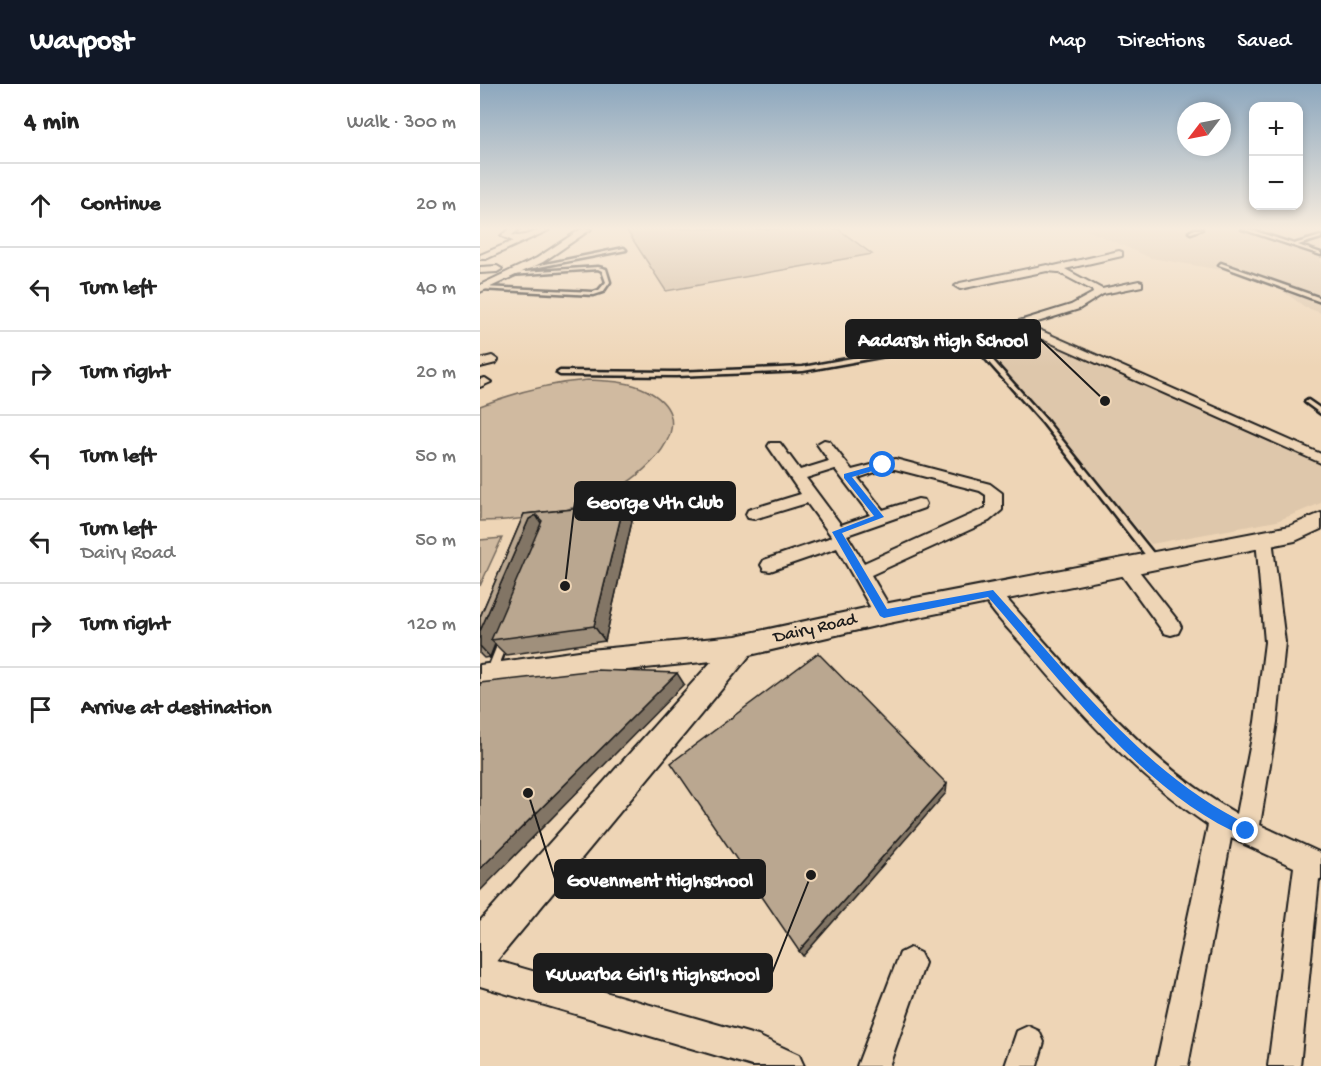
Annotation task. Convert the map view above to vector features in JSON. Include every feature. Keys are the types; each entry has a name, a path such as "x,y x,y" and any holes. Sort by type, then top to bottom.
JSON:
{"street":[{"path":"493,283 495,275"},
{"path":"481,289 509,275"},
{"path":"960,286 1014,275"},
{"path":"1067,275 1092,286 1099,292"},
{"path":"1020,324 1075,307 1099,292 1139,284"},
{"path":"1020,324 1197,406 1321,459"},
{"path":"824,444 880,517"},
{"path":"775,446 862,571 884,614"},
{"path":"797,476 896,464 985,487 994,493 994,510 983,517 862,571"},
{"path":"754,514 811,496"},
{"path":"770,565 880,517 918,504"},
{"name":"Dairy Road","path":"485,676 742,645 884,614 1295,533 1320,522"},
{"path":"1172,1066 1234,825 1266,722 1275,642 1264,539"},
{"path":"1125,566 1171,627"},
{"path":"990,593 1095,710 1151,768 1234,825 1315,863 1284,1066"},
{"path":"480,950 742,645"},
{"path":"873,1066 910,963"},
{"path":"480,971 748,1059 788,1066"}],"lane":[{"path":"481,289 594,294 601,291 608,282 606,275"},
{"path":"1251,275 1321,300"},
{"path":"560,373 676,375 803,369 969,337 1020,324"},
{"path":"969,337 1044,421 1154,561"},
{"path":"1308,402 1321,412"},
{"path":"485,676 507,633"}],"shaded area":[{"path":"656,275 756,275 666,291"},
{"path":"1242,275 1321,275 1321,313 1305,307 1273,284"},
{"path":"1022,328 1321,465 1321,503 1277,521 1151,544 974,338"},
{"path":"588,380 632,385 646,390 663,402 670,415 671,429 657,457 631,480 585,504 533,517 480,521 480,406 533,389"},
{"path":"502,538 480,586 480,540"}],"building":[{"path":"624,504 594,626 491,640 542,521 536,515 529,519 480,631 480,617 524,514"},
{"path":"818,653 947,784 799,951 671,763"},
{"path":"596,670 677,673 480,869 480,683"}],"place":[{"name":"Aadarsh High School","path":"1105,401"},
{"name":"George Vth Club","path":"565,586"},
{"name":"Govenment Highschool","path":"528,793"},
{"name":"Kuwarba Girl's Highschool","path":"811,875"}],"route":[{"path":"883,465 847,476 880,517 837,532 862,571 884,614 990,593 1095,710 1151,768 1222,819 1246,831"}]}
